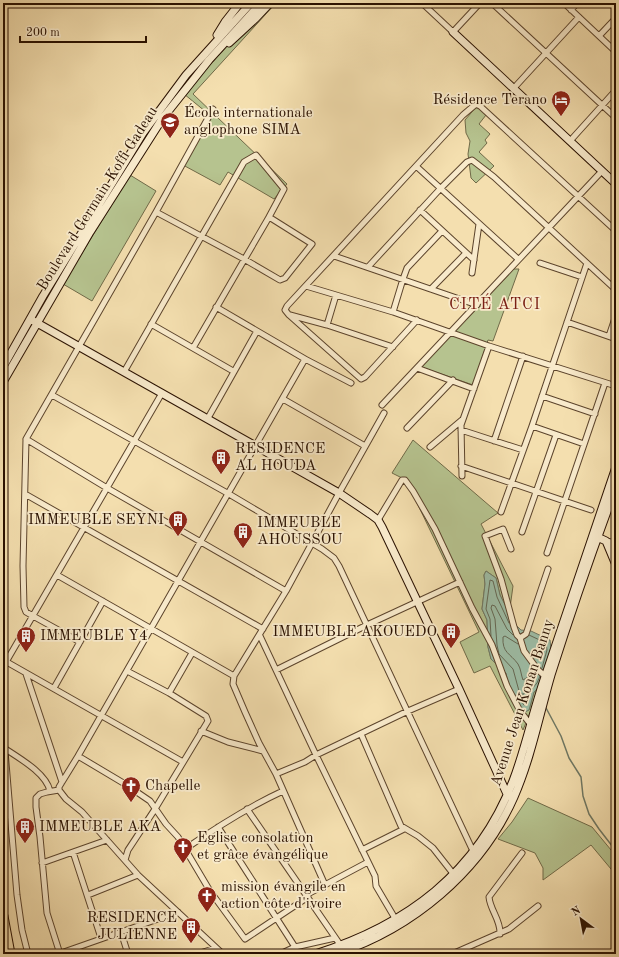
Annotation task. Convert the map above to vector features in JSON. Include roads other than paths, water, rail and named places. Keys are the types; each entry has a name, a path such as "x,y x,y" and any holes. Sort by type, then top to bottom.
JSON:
{"highway":[{"path":"3,916 10,954"}],"street":[{"path":"203,55 225,22 240,3"},
{"name":"Boulevard Germain Koffi Gadeau","path":"3,382 34,320 116,176 143,133 165,102 203,55 251,3"},
{"name":"Boulevard Germain Koffi Gadeau","path":"4,362 34,320 149,138 171,107 209,60 261,3"},
{"path":"209,60 240,34 270,3"},
{"path":"422,3 616,184"},
{"path":"453,32 480,3"},
{"path":"492,3 616,118"},
{"path":"564,3 616,52"},
{"path":"571,10 577,3"},
{"path":"513,89 579,17"},
{"path":"599,36 616,18"},
{"path":"570,141 616,90"},
{"path":"417,320 365,377 361,379 289,315 285,311 285,308 463,115 474,105 478,104 616,231"},
{"path":"80,642 26,612 24,607 24,494 26,439 213,109"},
{"path":"124,372 244,162 256,155 284,189 193,348"},
{"path":"368,267 440,189 467,162 473,160 494,177 616,290"},
{"path":"416,166 518,260"},
{"path":"382,405 602,170"},
{"path":"420,210 474,260"},
{"path":"156,212 244,259 276,279 282,280 312,244 269,217"},
{"path":"472,273 479,224"},
{"path":"393,312 403,279 409,266 442,231"},
{"path":"431,289 466,253"},
{"path":"334,256 477,305"},
{"path":"540,263 582,277"},
{"path":"501,512 532,426 587,263"},
{"path":"306,286 393,312 489,346 616,386"},
{"path":"327,326 336,295"},
{"path":"216,307 351,384"},
{"path":"289,315 393,346"},
{"path":"609,336 616,315"},
{"path":"34,320 339,493 378,520 510,796"},
{"path":"567,322 616,338"},
{"path":"151,324 233,371"},
{"path":"208,418 256,331"},
{"path":"462,476 462,420 489,346"},
{"path":"494,441 523,356"},
{"path":"59,790 59,787 202,541 305,359"},
{"path":"417,368 474,389"},
{"path":"407,428 453,380"},
{"path":"547,553 605,383"},
{"path":"162,393 33,616 5,661 183,762"},
{"path":"52,395 229,494 327,552 337,562 474,851"},
{"path":"542,396 595,414"},
{"path":"283,399 365,446"},
{"path":"325,885 276,774 263,751 233,684 234,676 260,636 286,591 384,414"},
{"path":"430,447 462,420"},
{"path":"532,426 584,444"},
{"path":"461,430 523,450"},
{"path":"522,532 556,434"},
{"path":"26,439 107,488 202,541 286,591"},
{"path":"461,466 591,510"},
{"path":"595,536 616,467"},
{"path":"378,520 402,480 405,480 435,529 492,645 507,686 520,711 531,724"},
{"path":"595,536 616,486"},
{"path":"24,494 263,629"},
{"path":"511,549 503,529 485,536 501,579 517,635 520,638 524,651 538,670 545,676"},
{"path":"595,536 606,541 616,543"},
{"name":"Avenue Jean Konan Banny","path":"455,876 475,858 491,837 524,770 541,702 540,690 595,536"},
{"name":"Avenue Jean Konan Banny","path":"315,954 341,946 419,912 440,895 485,835 510,796 531,724 541,702 559,652 595,536"},
{"path":"606,541 616,565"},
{"path":"520,638 526,634 548,569"},
{"path":"57,575 234,676"},
{"path":"276,670 367,625 460,582"},
{"path":"54,688 102,601"},
{"path":"260,636 375,876 376,886 397,922"},
{"path":"169,693 192,653"},
{"path":"125,860 128,850 155,809 208,721 206,716 169,693 127,671"},
{"path":"26,674 62,782"},
{"path":"276,774 305,762 316,755 408,711 459,689"},
{"path":"3,727 17,896 22,930 28,954"},
{"path":"201,732 228,742 263,751"},
{"path":"360,734 404,829 418,836 433,848 455,876"},
{"path":"4,748 29,765 48,783 50,791"},
{"path":"78,756 150,801 166,824 178,837 210,891 245,939 277,919 307,896 368,862"},
{"path":"59,790 40,794 36,798 46,914 59,954 178,912"},
{"path":"59,790 66,799 82,812 138,875 223,954"},
{"path":"186,849 247,809 283,791"},
{"path":"247,809 341,946"},
{"path":"218,827 295,948"},
{"path":"362,850 404,829"},
{"path":"42,863 107,840"},
{"path":"73,852 101,938"},
{"path":"500,934 500,925 489,902 489,897 522,852"},
{"path":"88,895 138,875"},
{"path":"452,954 509,929 538,906"},
{"name":"Avenue Jean Konan Banny","path":"335,954 371,939 397,922"},
{"path":"121,932 128,954"},
{"path":"280,954 295,948 335,938"},
{"path":"197,954 216,948"}],"water":[{"path":"486,571 496,578 500,595 515,624 521,630 531,631 550,640 551,650 541,686 534,692 529,710 525,712 518,706 508,683 506,673 491,659 488,647 487,620 482,609 485,584 484,575"}],"waterway":[{"path":"545,706 561,736 569,758 581,777 583,796 589,814 616,851"}],"place":[{"name":"Résidence Terano","path":"561,117"},
{"name":"École internationale anglophone SIMA","path":"170,139"},
{"name":"RESIDENCE AL HOUDA","path":"221,475"},
{"name":"IMMEUBLE SEYNI","path":"178,537"},
{"name":"IMMEUBLE AHOUSSOU","path":"243,549"},
{"name":"IMMEUBLE AKOUEDO","path":"451,649"},
{"name":"IMMEUBLE Y4","path":"26,653"},
{"name":"Chapelle","path":"131,803"},
{"name":"IMMEUBLE AKA","path":"25,844"},
{"name":"Eglise consolation et grâce évangélique","path":"183,864"},
{"name":"mission évangile en action côte d'ivoire","path":"207,913"},
{"name":"RESIDENCE JULIENNE","path":"191,944"}],"district":[{"name":"CITÉ ATCI","path":"495,305"}]}
